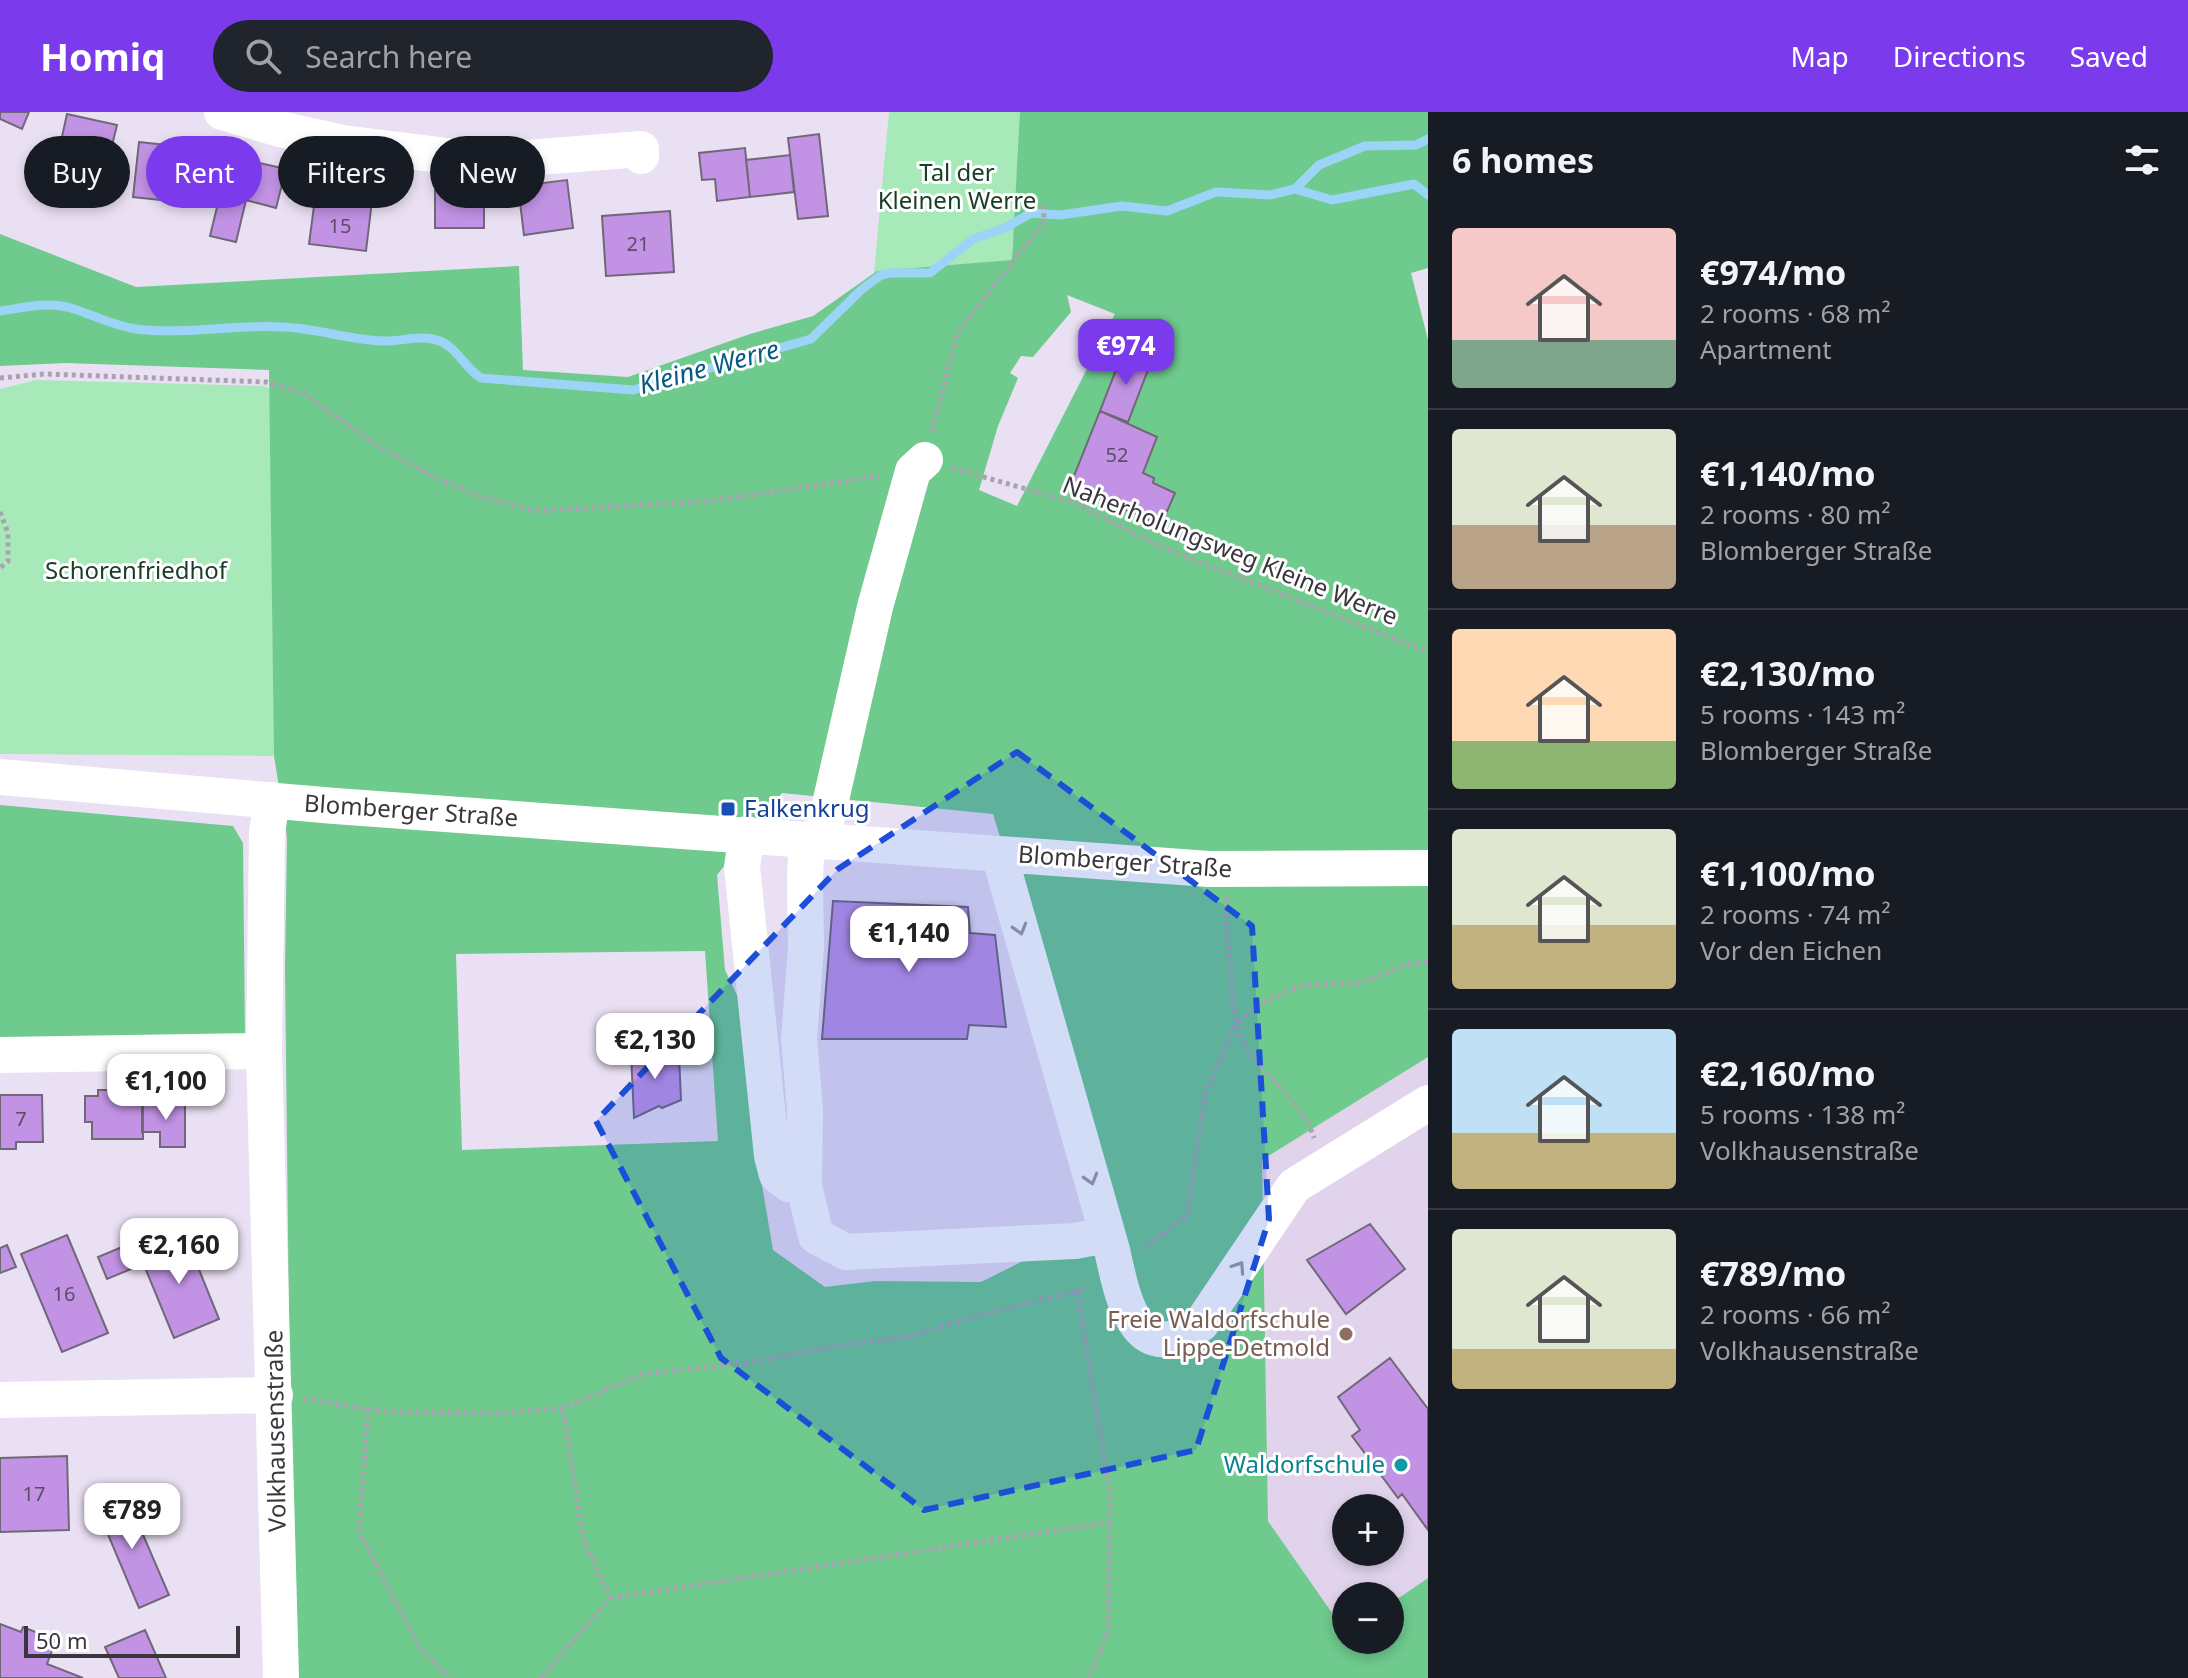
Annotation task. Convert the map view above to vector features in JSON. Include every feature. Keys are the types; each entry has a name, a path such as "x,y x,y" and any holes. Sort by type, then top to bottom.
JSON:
{"street":[{"path":"225,112 280,129 343,143 488,161 641,149 641,156"},
{"path":"919,466 875,607 805,876 806,947 799,1039 805,1110 804,1184 816,1236 846,1252 1075,1241 1106,1235"},
{"name":"Blomberger Straße","path":"0,777 272,800 1232,870 1428,868"},
{"name":"Volkhausenstraße","path":"272,800 267,833 264,1051 281,1678"},
{"path":"747,834 742,867 772,1156 777,1175 789,1184 804,1184"},
{"path":"999,854 1119,1281 1132,1318 1146,1336 1161,1341 1184,1336 1201,1324 1294,1186 1428,1103"},
{"path":"0,1055 264,1051"},
{"path":"0,1400 275,1395"}],"path":[{"path":"919,466 957,333 1044,222 1044,202"},
{"name":"Naherholungsweg Kleine Werre","path":"0,378 45,374 266,382 303,393 372,442 434,477 482,497 534,511 709,501 919,466 949,467 1072,502 1164,548 1428,652"},
{"path":"0,512 8,533 8,561 0,568"},
{"path":"1232,870 1226,916 1235,1024 1246,1048 1279,1084 1311,1128 1323,1166"},
{"path":"275,1395 387,1412 503,1413 563,1408 643,1374 745,1363 909,1337 1119,1281 1132,1257 1187,1216 1205,1096 1235,1024 1267,1000 1303,985 1360,983 1409,964 1428,961"},
{"path":"1077,1291 1110,1494 1111,1522 1108,1631 1089,1678"},
{"path":"368,1408 359,1531 419,1647 449,1678"},
{"path":"563,1408 583,1538 610,1598"},
{"path":"541,1678 610,1598 1111,1522"}],"highlighted area":[{"path":"1017,752 1252,926 1269,1219 1196,1450 924,1510 721,1358 596,1121 838,869"}],"shaded area":[{"name":"Freie Waldorfschule Lippe-Detmold","path":"1428,1057 1428,1578 1404,1594 1404,1582 1332,1582 1332,1613 1268,1521 1262,1160"}],"green space":[{"name":"Tal der Kleinen Werre","path":"889,112 1428,112 1013,237 1012,260 869,326"},
{"path":"1020,112 1428,112 1428,268 1411,273 1428,340 1428,1057 1262,1160 1268,1521 1332,1613 1332,1654 1404,1654 1404,1594 1428,1578 1428,1678 293,1678 285,968 287,837 274,756 269,370 66,363 0,366 0,234 136,287 519,266 523,370 628,377 750,334 813,316 877,271 1012,260","holes":["1067,295 1115,314 1017,506 979,490 998,426 1018,378 1010,373 1021,356 1033,357 1071,312","782,793 993,814 1115,1215 981,1282 875,1281 825,1287 773,1250 754,1138 753,1028 725,970 717,875","705,951 718,1141 462,1150 456,954"]},
{"name":"Schorenfriedhof","path":"36,380 264,386 270,389 274,756 0,754 0,389"},
{"path":"0,805 233,826 243,843 245,1035 0,1040"}],"building":[{"path":"0,112 29,112 22,129 0,119"},
{"path":"67,114 117,125 114,136 62,136"},
{"path":"819,134 828,216 798,219 788,138"},
{"path":"139,142 146,143 146,198 133,197"},
{"path":"745,148 750,197 717,201 715,179 702,180 699,153"},
{"path":"790,155 794,192 750,197 746,160"},
{"path":"262,164 278,167 276,208 262,204"},
{"path":"567,180 573,228 524,235 521,208 545,208 545,183"},
{"path":"217,208 244,208 236,242 210,236"},
{"path":"314,208 371,208 366,251 309,244"},
{"path":"435,208 484,208 484,228 435,228"},
{"path":"670,211 674,272 606,276 602,216"},
{"path":"1123,352 1151,362 1128,422 1100,411"},
{"path":"1100,411 1157,437 1143,473 1154,478 1153,483 1175,493 1161,525 1070,486"},
{"path":"833,901 968,907 970,933 995,935 1006,1027 969,1025 967,1039 822,1039"},
{"path":"658,1048 679,1056 681,1100 634,1118 631,1053 657,1052"},
{"path":"98,1090 124,1090 124,1096 143,1096 143,1139 92,1139 92,1122 85,1122 85,1096 98,1096"},
{"path":"0,1095 42,1095 43,1142 16,1142 16,1149 0,1149"},
{"path":"142,1102 185,1102 185,1147 160,1147 160,1132 142,1132"},
{"path":"1370,1224 1405,1269 1346,1314 1307,1260"},
{"path":"67,1235 108,1333 62,1352 21,1254"},
{"path":"185,1235 219,1319 174,1338 139,1253"},
{"path":"7,1245 16,1267 0,1273 0,1248"},
{"path":"122,1247 131,1269 107,1279 98,1257"},
{"name":"Waldorfschule","path":"1390,1358 1428,1409 1428,1530 1404,1494 1395,1494 1352,1436 1360,1430 1338,1397"},
{"path":"67,1456 69,1530 0,1532 0,1458"},
{"path":"125,1493 169,1595 139,1608 96,1506"},
{"path":"0,1624 21,1632 23,1627 56,1640 47,1664 83,1678 0,1678"},
{"path":"145,1630 166,1678 119,1678 105,1647"}],"waterway":[{"name":"Kleine Werre","path":"0,311 58,306 127,327 154,331 265,326 373,340 427,338 446,344 481,378 633,390 811,339 861,290 881,275 930,273 973,239 1005,228 1031,213 1060,215 1122,206 1167,211 1216,192 1270,195 1295,189 1319,165 1365,146 1416,145 1428,139"},
{"name":"Kleine Werre","path":"1295,189 1332,200 1414,184 1428,195"}],"place":[{"name":"Falkenkrug","path":"728,809"},
{"name":"Freie Waldorfschule Lippe-Detmold","path":"1346,1334"},
{"name":"Waldorfschule","path":"1401,1465"}]}
